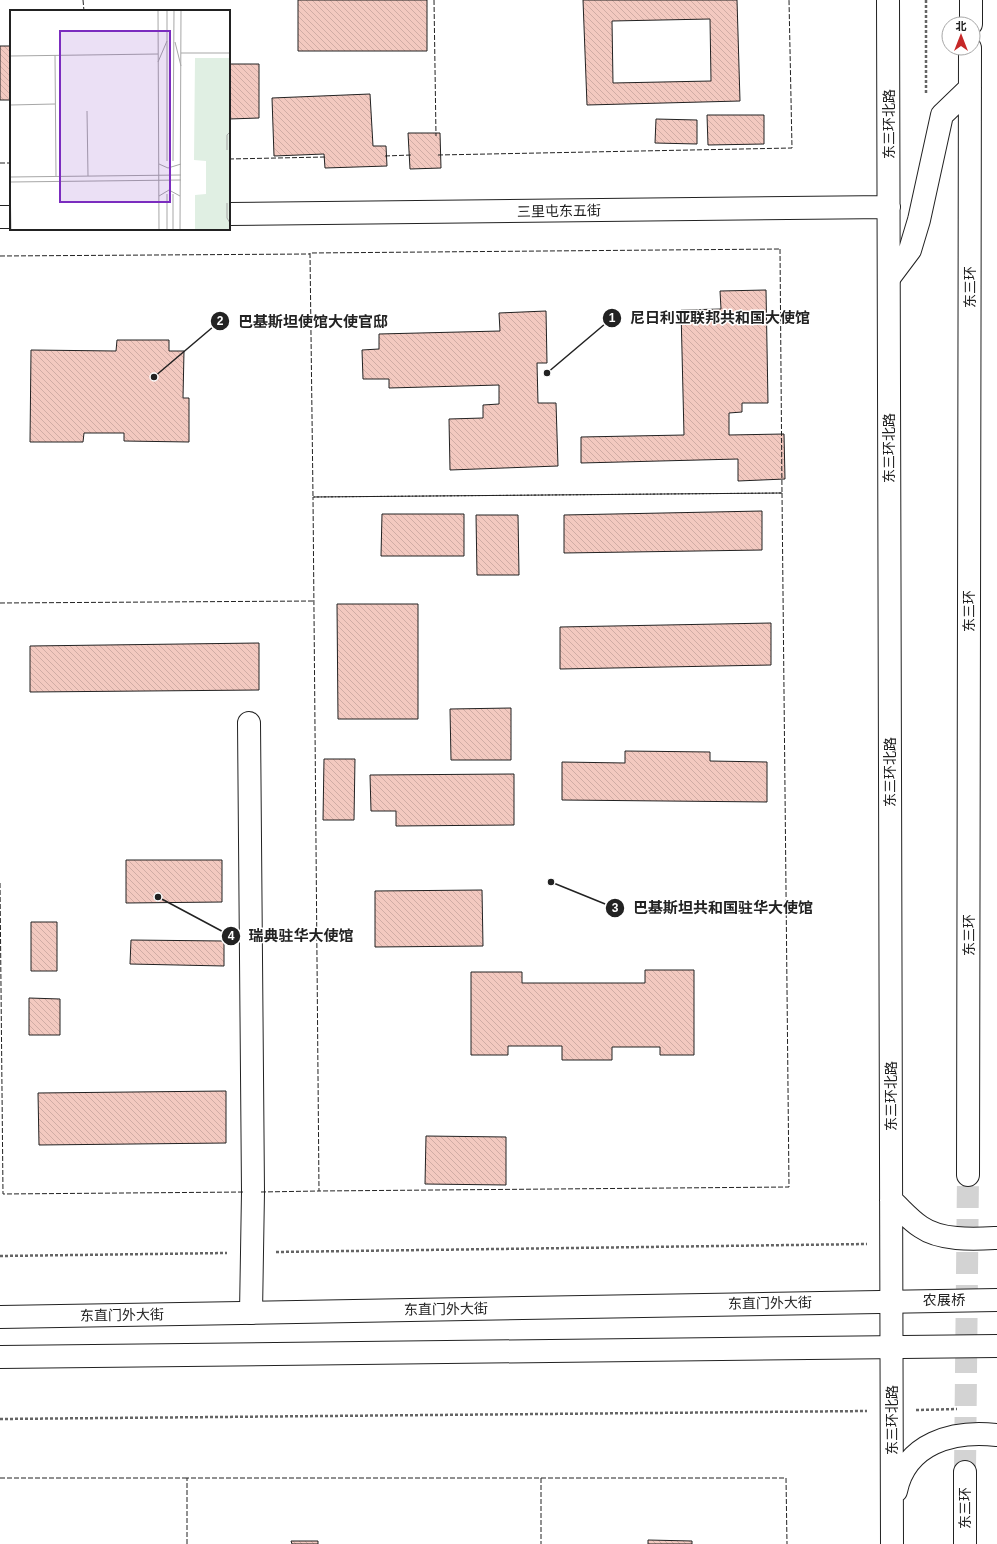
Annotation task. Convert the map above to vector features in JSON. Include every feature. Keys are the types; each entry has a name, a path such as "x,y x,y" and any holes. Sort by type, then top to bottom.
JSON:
{"main road":[{"name":"东三环北路","path":"888,0 892,1544"},
{"path":"971,0 971,16"},
{"name":"东三环","path":"968,1175 970,56"},
{"path":"889,278 910,250 919,220 942,114 970,88"},
{"name":"三里屯东五街","path":"230,214 889,207"},
{"path":"249,723 252,1252 251,1312"},
{"path":"891,1200 921,1228 943,1236 979,1239 997,1238"},
{"name":"农展桥","path":"891,1301 997,1300"},
{"name":"东直门外大街","path":"0,1317 891,1301"},
{"path":"0,1357 997,1346"},
{"path":"892,1511 898,1479 909,1460 940,1439 981,1433 997,1435"},
{"name":"东三环","path":"965,1472 966,1544"}],"path":[{"path":"926,0 926,102"},
{"path":"0,1256 891,1244"},
{"path":"0,1419 959,1409"}],"building":[{"path":"298,0 427,0 427,51 298,51"},
{"path":"583,0 737,0 740,101 587,105","holes":["710,19 711,81 613,83 612,21"]},
{"path":"0,46 10,46 10,100 0,100"},
{"path":"230,64 259,64 259,118 230,119"},
{"path":"370,94 373,146 386,146 387,166 325,168 324,154 274,156 272,98"},
{"path":"707,115 764,115 764,144 708,145"},
{"path":"656,119 697,120 697,144 655,143"},
{"path":"408,133 440,133 441,168 410,169"},
{"path":"766,290 768,403 742,403 742,412 729,413 729,435 784,434 785,479 738,481 738,459 581,463 581,437 684,435 681,310 721,309 720,291"},
{"path":"546,311 547,363 537,363 538,403 556,403 558,466 450,470 449,419 483,418 483,405 499,404 499,385 389,388 389,379 363,379 362,350 379,349 379,334 500,331 499,313"},
{"path":"117,340 169,340 169,351 184,351 183,398 189,398 189,442 124,441 124,433 84,433 83,442 30,442 31,350 116,351"},
{"path":"762,511 762,550 564,553 564,515"},
{"path":"382,514 464,514 464,556 381,556"},
{"path":"476,515 518,515 519,575 477,575"},
{"path":"337,604 418,604 418,719 338,719"},
{"path":"771,623 771,665 560,669 560,627"},
{"path":"259,643 259,690 30,692 30,646"},
{"path":"511,708 511,760 451,760 450,709"},
{"path":"625,751 710,752 710,761 767,762 767,802 562,800 562,762 625,763"},
{"path":"324,759 355,759 354,820 323,820"},
{"path":"514,774 514,825 396,826 396,811 371,811 370,775"},
{"path":"126,860 222,860 222,902 126,903"},
{"path":"482,890 483,946 375,947 375,891"},
{"path":"31,922 57,922 57,971 31,971"},
{"path":"131,940 224,941 224,966 130,964"},
{"path":"645,970 694,970 694,1055 660,1055 660,1047 612,1047 612,1060 562,1060 562,1046 508,1046 508,1055 471,1055 471,972 522,972 522,983 645,983"},
{"path":"29,998 60,999 60,1035 29,1035"},
{"path":"226,1091 226,1143 39,1145 38,1093"},
{"path":"426,1136 506,1137 506,1185 425,1184"},
{"path":"648,1540 692,1541 692,1544 648,1544"},
{"path":"291,1541 318,1541 318,1544 292,1544"}],"tunnel":[{"path":"965,1472 968,1175"}],"fence":[{"path":"83,0 84,10"},
{"path":"434,0 436,136"},
{"path":"438,155 792,148 789,0"},
{"path":"385,156 411,155"},
{"path":"230,159 325,157"},
{"path":"0,163 10,163"},
{"path":"780,249 782,493 313,497 310,253 780,249"},
{"path":"0,256 310,254"},
{"path":"782,493 789,1187 319,1191 313,497 782,493"},
{"path":"0,603 314,601"},
{"path":"0,883 3,1194 245,1192"},
{"path":"261,1192 319,1191"},
{"path":"0,1478 187,1478 187,1480"},
{"path":"187,1544 187,1478 786,1478 787,1544"},
{"path":"541,1478 541,1544"}],"place":[{"name":"尼日利亚联邦共和国大使馆","path":"547,373"},
{"name":"巴基斯坦使馆大使官邸","path":"154,377"},
{"name":"巴基斯坦共和国驻华大使馆","path":"551,882"},
{"name":"瑞典驻华大使馆","path":"158,897"}]}
